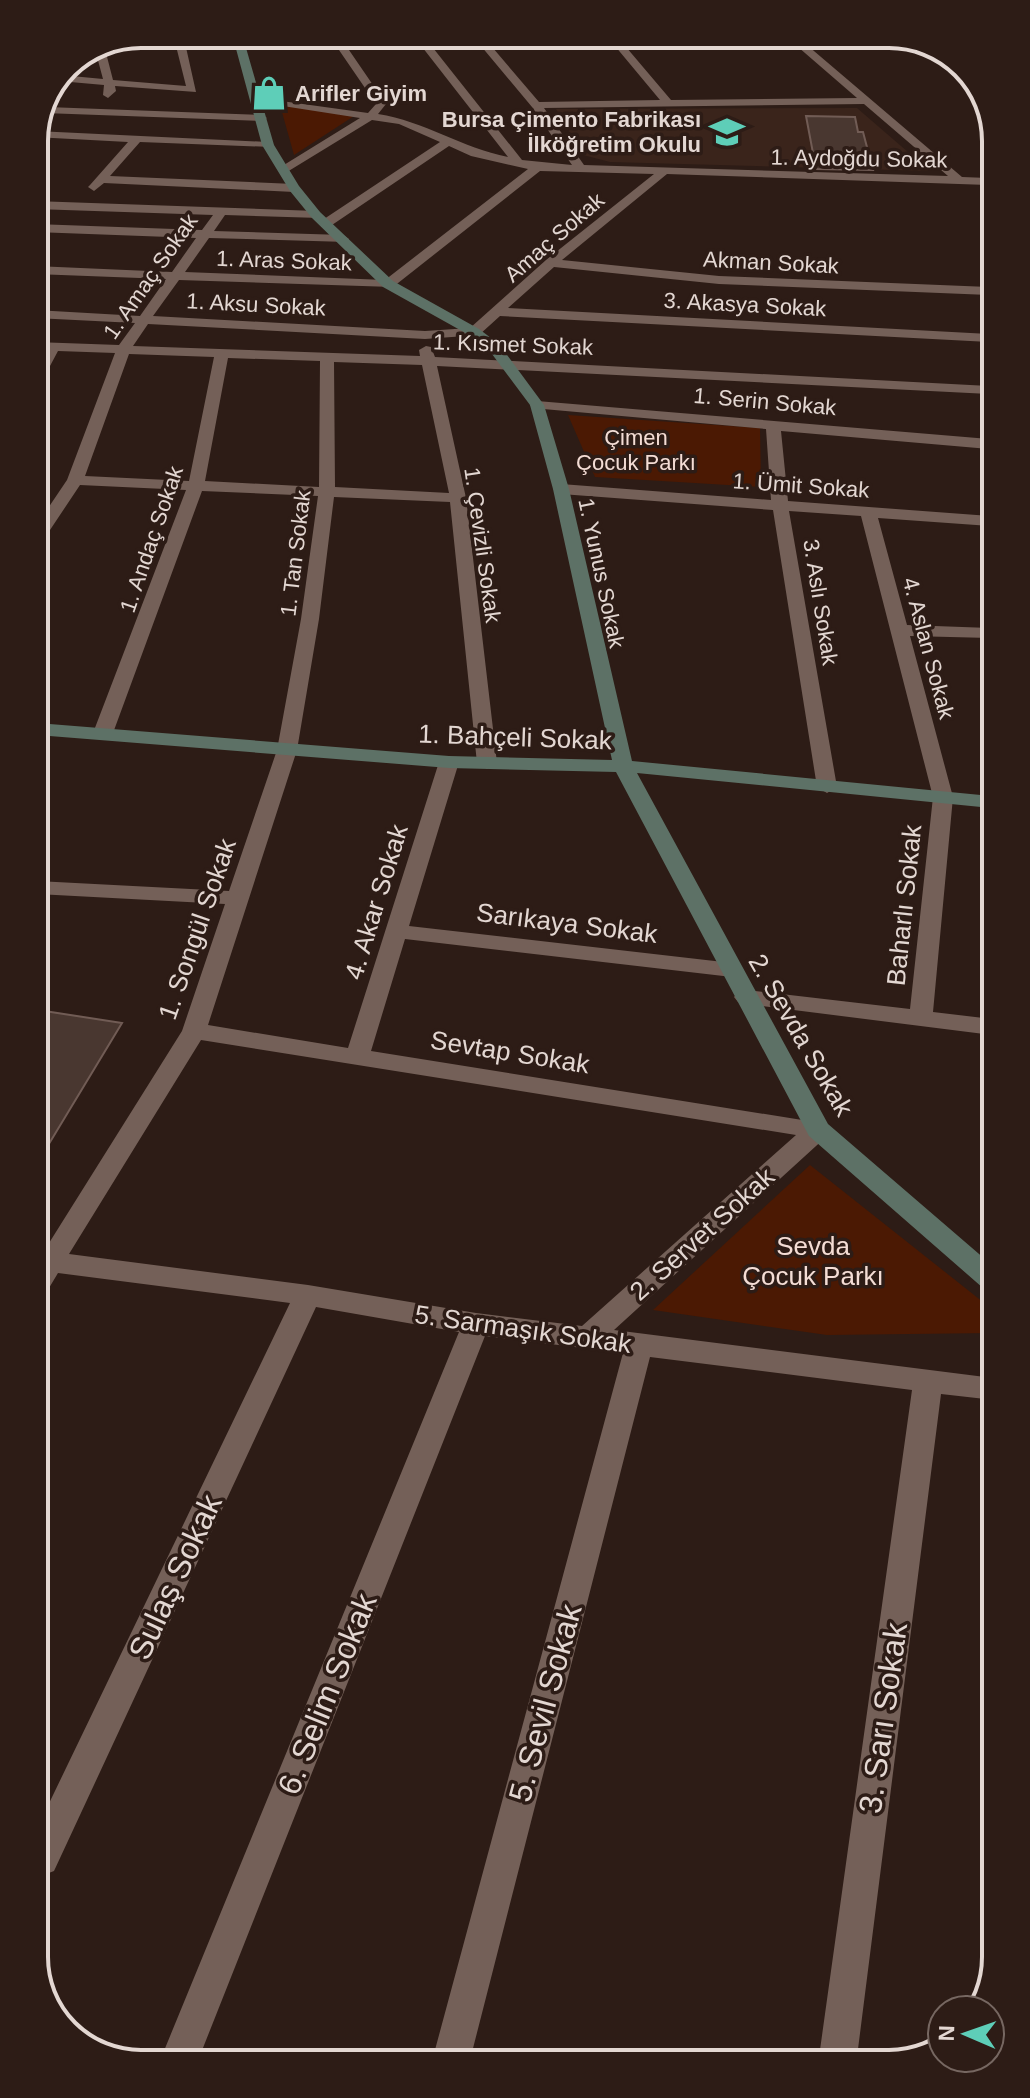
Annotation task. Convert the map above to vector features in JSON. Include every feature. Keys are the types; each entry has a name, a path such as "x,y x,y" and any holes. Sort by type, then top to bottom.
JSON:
{"street":[{"path":"72,79 192,90 182,48"},
{"name":"1. Yunus Sokak","path":"241,48 274,164 320,220 388,284 474,332 494,347 537,405 561,489 623,766"},
{"path":"274,164 371,116 381,104 343,48"},
{"path":"428,48 518,163"},
{"path":"488,48 536,105 582,170"},
{"path":"622,48 669,104"},
{"path":"805,48 959,180"},
{"path":"93,112 111,91 102,57"},
{"name":"1. Aydoğdu Sokak","path":"257,99 402,121 475,154 537,167 982,181"},
{"path":"536,105 867,101"},
{"path":"54,110 262,118"},
{"path":"49,135 268,145"},
{"path":"77,206 137,139"},
{"path":"48,205 221,212 320,220 446,143"},
{"path":"123,155 139,155"},
{"path":"388,284 537,167"},
{"name":"Amaç Sokak","path":"474,332 551,263 662,173"},
{"path":"101,179 294,188"},
{"name":"1. Amaç Sokak","path":"48,520 75,480 124,348 221,212"},
{"path":"48,228 343,239"},
{"name":"Akman Sokak","path":"551,263 719,280 982,291"},
{"name":"1. Aras Sokak","path":"48,271 388,284"},
{"name":"3. Akasya Sokak","path":"499,312 982,338"},
{"name":"1. Aksu Sokak","path":"48,315 425,335 474,332"},
{"name":"1. Çevizli Sokak","path":"425,335 428,362 458,498 487,763"},
{"name":"1. Kısmet Sokak","path":"48,346 507,364 982,390"},
{"path":"48,357 54,346"},
{"name":"1. Andaç Sokak","path":"103,733 196,486 222,354"},
{"name":"1. Tan Sokak","path":"287,750 310,619 327,492 327,359"},
{"name":"1. Serin Sokak","path":"537,405 982,443"},
{"name":"3. Aslı Sokak","path":"773,423 780,505 827,787"},
{"path":"75,480 458,498"},
{"name":"1. Ümit Sokak","path":"561,489 982,520"},
{"name":"4. Aslan Sokak","path":"868,511 943,797"},
{"path":"899,630 982,633"},
{"name":"1. Bahçeli Sokak","path":"48,730 449,762 623,766 982,801"},
{"name":"1. Songül Sokak","path":"48,1269 194,1031 287,750"},
{"name":"4. Akar Sokak","path":"357,1058 449,762"},
{"name":"2. Sevda Sokak","path":"623,766 818,1130 982,1263"},
{"name":"Baharlı Sokak","path":"921,1018 943,797"},
{"path":"48,888 238,898"},
{"name":"Sarıkaya Sokak","path":"397,931 732,970"},
{"path":"746,997 982,1026"},
{"name":"Sevtap Sokak","path":"194,1031 818,1130"},
{"name":"2. Servet Sokak","path":"586,1339 818,1130"},
{"name":"5. Sarmaşık Sokak","path":"48,1272 308,1295 476,1324 982,1387"},
{"name":"Sulaş Sokak","path":"48,1844 308,1295"},
{"name":"6. Selim Sokak","path":"183,2050 476,1324"},
{"name":"5. Sevil Sokak","path":"454,2050 639,1346"},
{"name":"3. Sarı Sokak","path":"839,2050 928,1379"}],"shaded area":[{"name":"Bursa Çimento Fabrikası İlköğretim Okulu","path":"857,108 930,171 610,162 583,155 556,109"}],"green space":[{"path":"280,105 354,116 294,155"},
{"name":"Çimen Çocuk Parkı","path":"568,415 760,428 761,487 595,477"},
{"name":"Sevda Çocuk Parkı","path":"810,1165 982,1301 982,1333 827,1335 653,1310"}],"building":[{"path":"806,116 855,117 858,132 863,132 873,170 816,169"},
{"path":"48,1012 122,1023 48,1145"}],"place":[{"name":"Arifler Giyim","path":"269,93"},
{"name":"Bursa Çimento Fabrikası İlköğretim Okulu","path":"727,132"}]}
